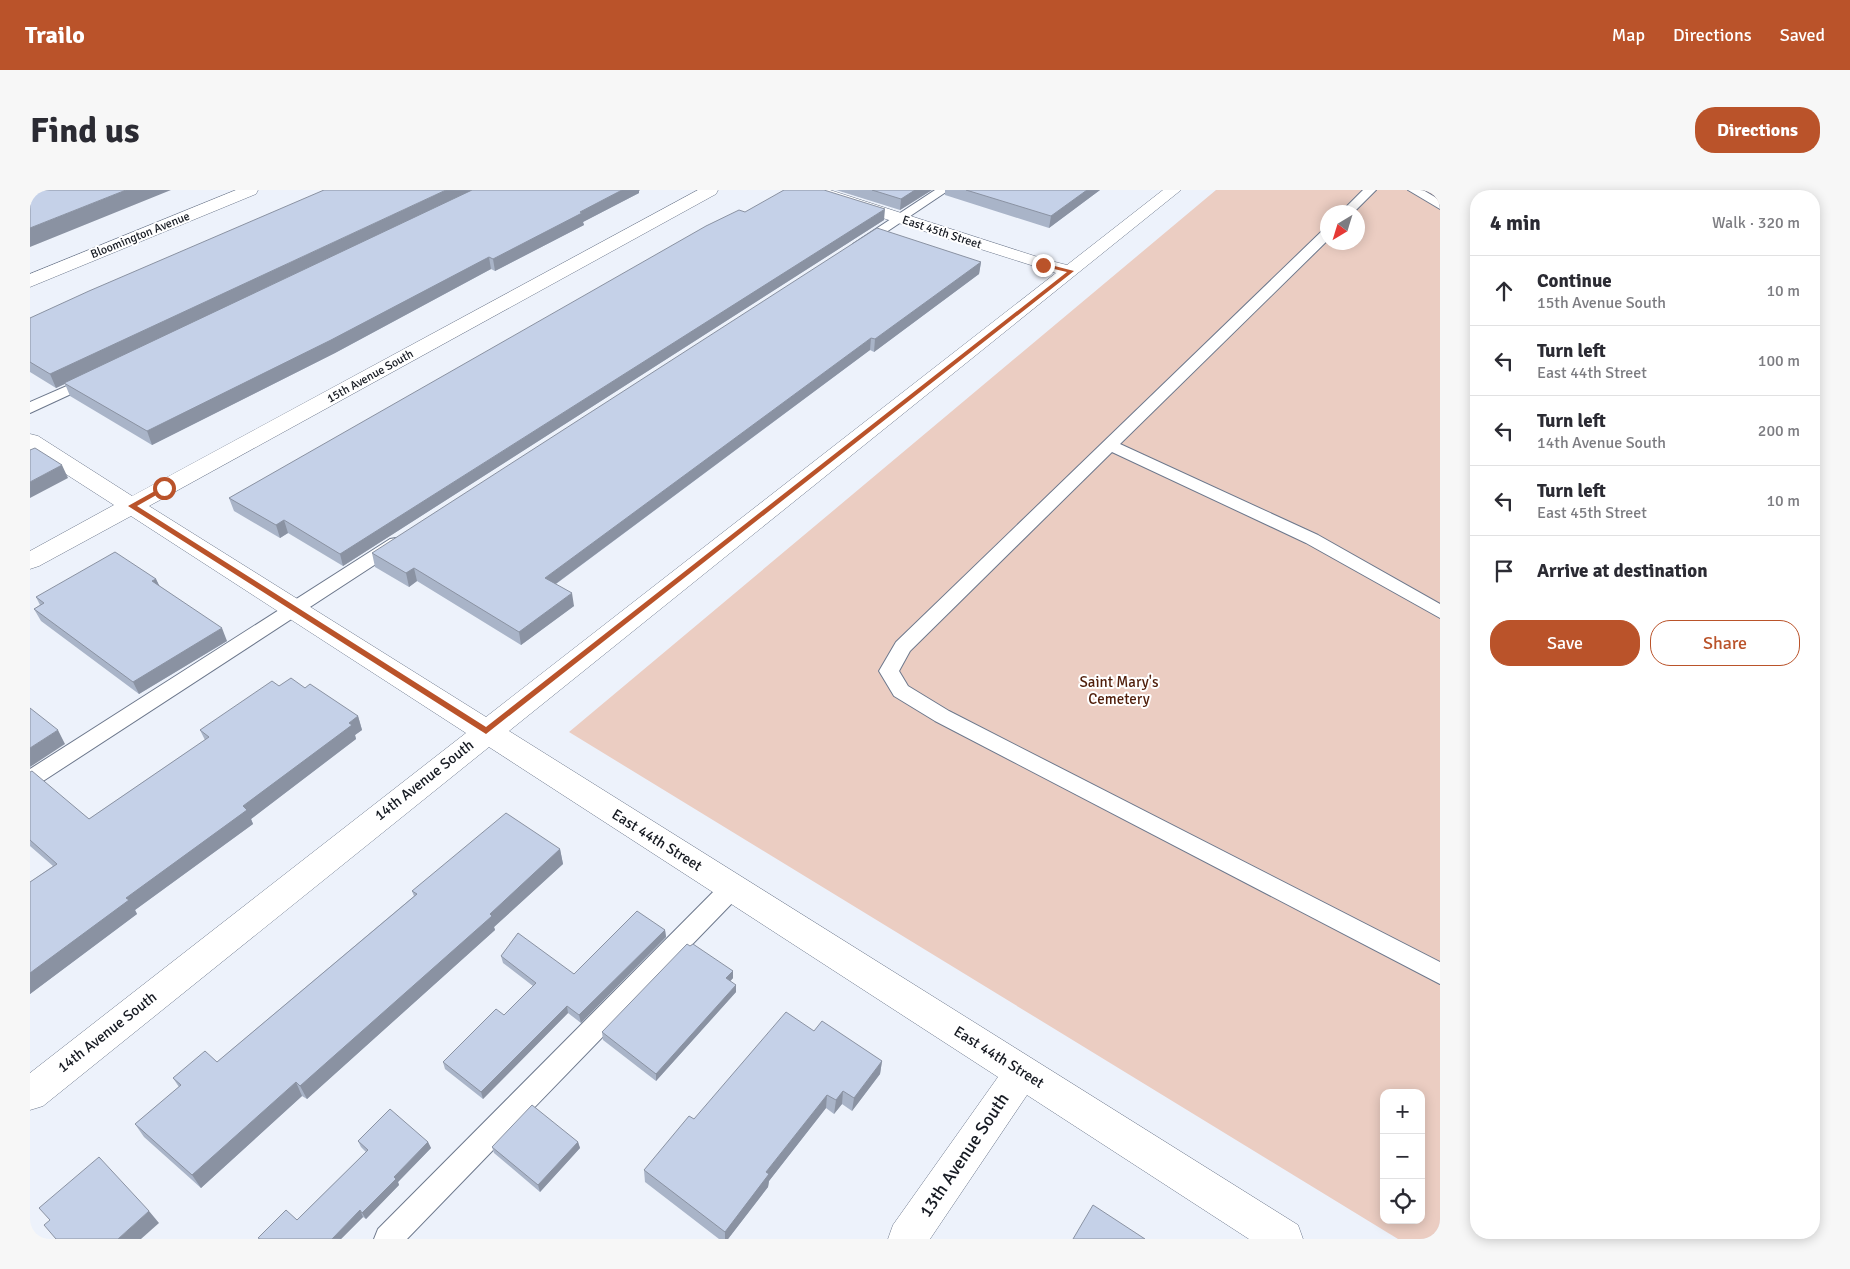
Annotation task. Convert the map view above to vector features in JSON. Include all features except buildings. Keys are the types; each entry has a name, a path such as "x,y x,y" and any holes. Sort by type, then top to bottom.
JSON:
{"street":[{"name":"Bloomington Avenue","path":"30,280 250,190"},
{"name":"15th Avenue South","path":"30,561 710,190"},
{"name":"East 45th Street","path":"813,190 1043,265 1071,271"},
{"name":"14th Avenue South","path":"30,1094 486,731 1173,190"},
{"name":"East 44th Street","path":"30,441 1284,1239"},
{"name":"13th Avenue South","path":"907,1239 1022,1072"}],"lane":[{"path":"849,251 943,190"},
{"path":"1354,205 1370,190"},
{"path":"1414,190 1440,205"},
{"path":"1320,240 903,647 889,671 901,691 942,716 1440,974"},
{"path":"30,408 104,373"},
{"path":"1109,446 1312,539 1440,612"},
{"path":"30,779 409,535"},
{"path":"388,1239 732,888"}],"green space":[{"name":"Saint Mary's Cemetery","path":"1216,190 1440,190 1440,1239 1398,1239 569,732"}],"route":[{"path":"164,488 132,506 486,731 1071,271 1043,265"}]}
